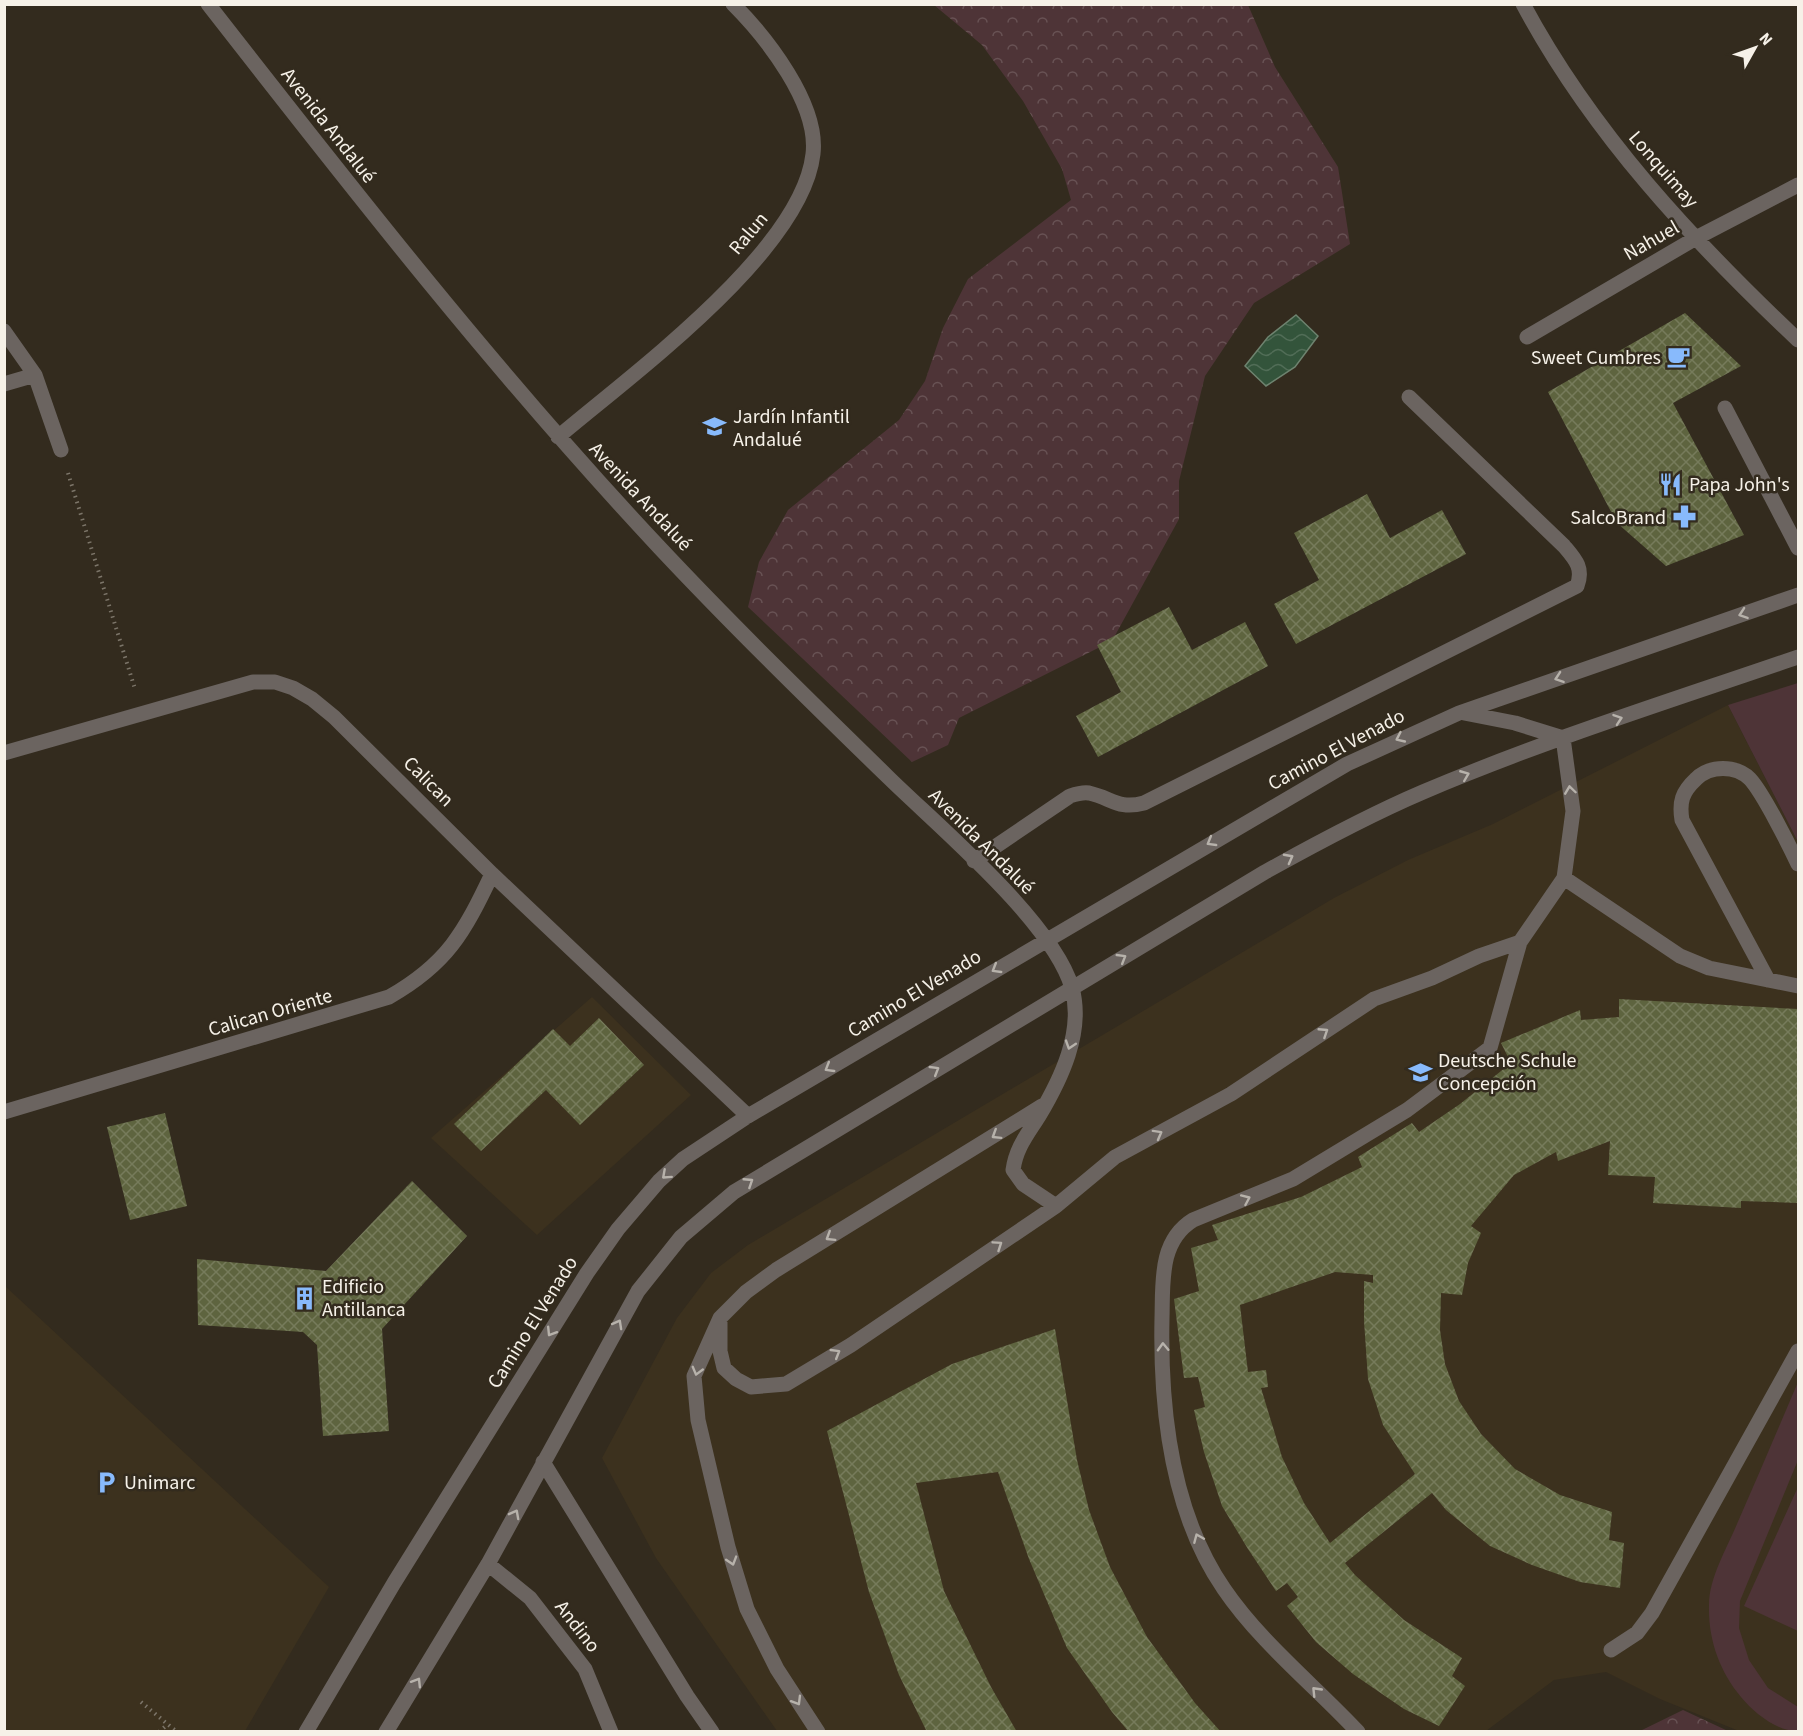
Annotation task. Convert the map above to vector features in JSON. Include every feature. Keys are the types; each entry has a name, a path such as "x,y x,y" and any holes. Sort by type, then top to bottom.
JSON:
{"street":[{"name":"Avenida Andalué","path":"208,4 441,298 558,437 660,548 787,679 974,861 1047,939 1072,988"},
{"name":"Ralun","path":"558,437 692,324 722,295 789,218 805,189 813,152 811,128 800,97 770,45 734,4"},
{"name":"Lonquimay","path":"1523,4 1572,86 1597,121 1696,238 1798,340"},
{"name":"Nahuel","path":"1527,337 1696,238 1798,185"},
{"path":"4,331 35,375 60,450"},
{"path":"4,384 35,375"},
{"path":"974,861 1070,796 1087,792 1117,805 1130,807 1144,803 1577,585 1581,576 1578,562 1564,546 1408,397"},
{"path":"1725,408 1798,548"},
{"name":"Camino El Venado","path":"306,1731 394,1583 587,1273 618,1229 659,1181 683,1159 714,1136 1347,764 1459,713 1798,595"},
{"path":"386,1731 488,1564 638,1291 658,1263 707,1213 763,1173 1265,872 1342,830 1421,793 1563,738 1798,657"},
{"name":"Calican","path":"4,753 253,682 275,682 293,688 312,699 355,736 492,874 748,1116"},
{"path":"1459,713 1488,716 1563,738"},
{"path":"1358,1731 1249,1620 1224,1589 1206,1557 1176,1474 1166,1413 1162,1327 1164,1272 1169,1245 1179,1229 1193,1220 1293,1179 1407,1110 1490,1048 1520,942 1564,878 1573,811 1563,738"},
{"path":"1768,980 1682,820 1680,804 1686,789 1699,776 1716,769 1737,769 1751,780 1798,864"},
{"name":"Calican Oriente","path":"4,1112 389,997 414,983 436,965 457,941 492,874"},
{"path":"1564,878 1680,956 1709,968 1798,986"},
{"path":"720,1318 720,1351 724,1368 736,1379 751,1387 786,1384 851,1345 1056,1206 1115,1157 1231,1094 1374,999 1432,978 1479,956 1520,942"},
{"path":"1056,1206 1023,1184 1013,1170 1016,1151 1058,1081 1075,1030 1072,988"},
{"path":"818,1731 777,1669 747,1609 728,1547 698,1420 694,1376 720,1318 746,1292 776,1270 1046,1104"},
{"path":"1611,1650 1637,1633 1652,1613 1798,1350"},
{"path":"543,1462 687,1696 712,1731"},
{"name":"Andino","path":"488,1564 530,1598 585,1669 612,1731"}],"path":[{"path":"60,450 142,713"},
{"path":"141,1702 177,1731"},
{"path":"159,1731 168,1724"}],"shaded area":[{"name":"Deutsche Schule Concepción","path":"1728,705 1798,842 1798,1731 1739,1731 1660,1699 1606,1672 1554,1680 1486,1731 777,1731 656,1558 602,1458 677,1318 711,1273 748,1245 1334,898 1408,860 1493,824"},
{"path":"592,997 691,1095 537,1235 431,1138"},
{"name":"Unimarc","path":"5,1286 329,1587 245,1731 5,1731"}],"green space":[{"path":"934,5 1248,5 1275,67 1338,167 1350,244 1254,303 1205,376 1179,481 1179,519 1112,641 959,718 948,745 912,762 748,607 759,562 788,510 899,420 925,381 943,328 968,279 1071,200 1062,169 1023,101 982,45"},
{"path":"1798,683 1798,842 1728,705"},
{"path":"1798,1382 1798,1460 1740,1601 1739,1628 1749,1660 1768,1688 1798,1707 1798,1731 1782,1728 1759,1715 1734,1687 1721,1666 1713,1643 1709,1605 1712,1584 1719,1563"},
{"path":"1798,1487 1798,1631 1744,1606"},
{"path":"1683,1710 1728,1731 1640,1731"}],"water":[{"path":"1296,315 1318,336 1295,367 1266,386 1245,366 1268,337"}],"building":[{"path":"1685,313 1741,366 1673,403 1744,535 1666,566 1617,523 1548,392"},
{"path":"1367,494 1390,538 1442,510 1466,554 1296,644 1274,604 1319,580 1294,533"},
{"path":"1169,607 1192,650 1245,622 1268,666 1098,757 1076,716 1121,692 1097,645"},
{"path":"1619,999 1798,1009 1798,1203 1741,1201 1741,1208 1653,1203 1655,1177 1608,1175 1610,1141 1558,1161 1556,1152 1514,1175 1471,1226 1481,1233 1468,1263 1462,1295 1441,1293 1440,1330 1445,1364 1459,1401 1481,1434 1515,1469 1560,1495 1612,1512 1609,1540 1624,1543 1620,1588 1580,1582 1532,1565 1490,1546 1446,1510 1432,1493 1345,1563 1404,1620 1462,1658 1452,1676 1465,1686 1439,1726 1404,1709 1353,1674 1316,1642 1287,1606 1298,1597 1287,1583 1276,1591 1248,1549 1222,1506 1204,1452 1194,1410 1205,1407 1198,1377 1184,1378 1174,1299 1199,1291 1191,1248 1218,1240 1212,1225 1301,1197 1362,1167 1358,1157 1412,1123 1419,1132 1460,1104 1511,1063 1501,1043 1580,1010 1581,1020 1619,1017","holes":["1335,1272 1373,1275 1373,1283 1364,1281 1368,1379 1383,1425 1415,1474 1330,1543 1304,1503 1282,1457 1261,1388 1268,1387 1266,1370 1248,1372 1240,1305"]},
{"path":"599,1018 644,1065 580,1125 546,1090 481,1151 454,1124 553,1029 570,1046"},
{"path":"165,1113 187,1206 130,1220 107,1127"},
{"name":"Edificio Antillanca","path":"412,1181 467,1236 382,1329 389,1431 323,1436 317,1345 303,1332 198,1325 197,1259 326,1271"},
{"path":"1055,1329 1077,1460 1089,1510 1110,1567 1147,1637 1195,1703 1221,1732 1129,1732 1112,1712 1067,1648 1029,1559 998,1472 916,1483 944,1591 991,1687 1017,1732 927,1732 899,1675 869,1592 827,1431 952,1364"}],"place":[{"name":"Sweet Cumbres","path":"1679,357"},
{"name":"Jardín Infantil Andalué","path":"715,427"},
{"name":"Papa John's","path":"1671,484"},
{"name":"SalcoBrand","path":"1684,517"},
{"name":"Deutsche Schule Concepción","path":"1420,1072"},
{"name":"Edificio Antillanca","path":"304,1298"},
{"name":"Unimarc","path":"106,1482"}]}
